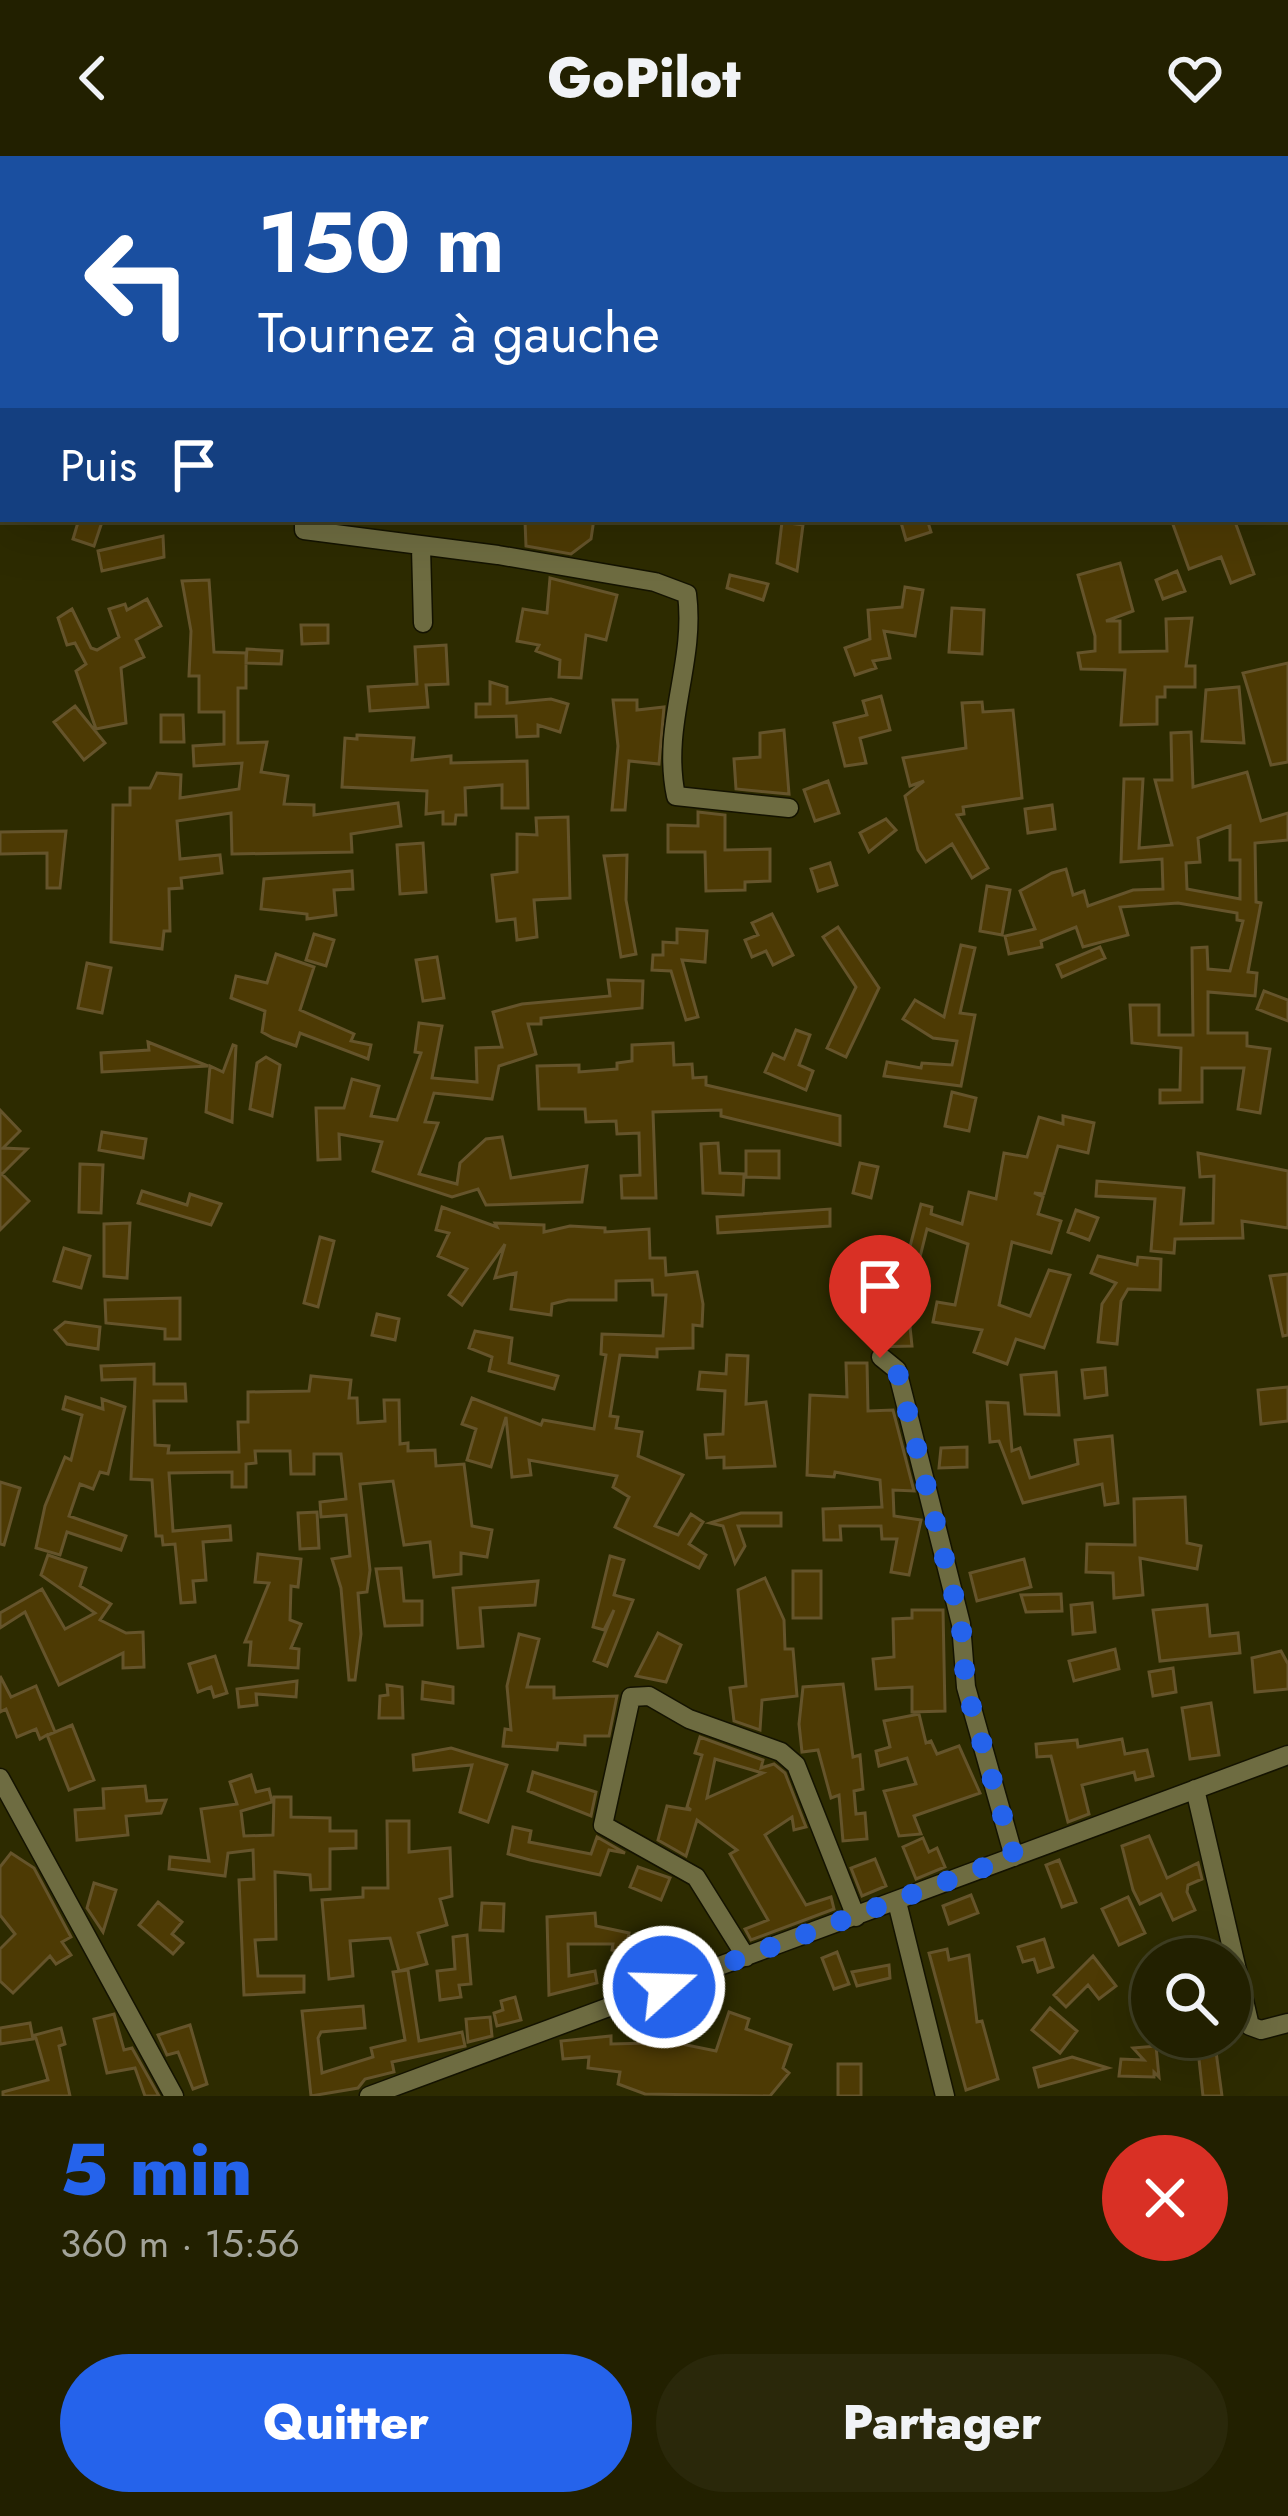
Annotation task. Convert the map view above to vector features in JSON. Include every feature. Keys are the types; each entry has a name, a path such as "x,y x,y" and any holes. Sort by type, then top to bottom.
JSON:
{"street":[{"path":"304,522 304,530 656,581 687,594 693,637 676,688 670,734 676,796 789,808"},
{"path":"422,548 424,623"},
{"path":"880,1358 897,1370 961,1624 966,1687 1014,1856"},
{"path":"746,1957 696,1877 603,1825 632,1697 649,1696 689,1719 781,1752 796,1765 856,1917"},
{"path":"369,2096 1288,1755"},
{"path":"0,1778 174,2096"},
{"path":"1195,1789 1250,2026 1261,2030 1288,2023"},
{"path":"898,1902 945,2096"}],"building":[{"path":"78,522 102,522 94,546 73,539"},
{"path":"525,522 594,522 591,539 571,554 526,546"},
{"path":"782,522 803,525 797,571 777,563"},
{"path":"901,522 928,522 931,532 906,540"},
{"path":"1172,522 1235,522 1254,574 1231,583 1221,557 1189,569"},
{"path":"163,536 164,557 102,571 98,551"},
{"path":"1120,563 1133,611 1106,621 1120,621 1120,652 1167,651 1166,619 1192,618 1186,666 1195,666 1195,687 1165,687 1165,697 1157,697 1157,724 1121,725 1125,670 1081,669 1078,653 1095,651 1095,636 1078,575"},
{"path":"1177,571 1185,591 1163,599 1156,580"},
{"path":"730,575 768,584 763,600 727,588"},
{"path":"550,578 617,595 606,640 586,635 581,678 559,677 560,660 536,651 539,645 517,641 523,609 547,613"},
{"path":"209,580 214,652 246,653 246,688 238,688 238,743 267,742 261,772 288,776 284,804 314,805 314,815 398,803 401,826 351,834 352,852 232,854 231,813 177,821 180,859 220,855 222,873 181,878 182,888 169,889 170,931 164,931 162,949 111,942 113,805 130,805 130,788 150,788 157,773 181,775 180,798 239,789 242,763 194,766 193,746 224,744 224,712 199,712 199,676 189,676 191,631 182,581"},
{"path":"905,587 923,590 915,636 884,631 890,658 873,661 876,668 855,675 845,648 870,639 868,610 902,607"},
{"path":"147,599 161,626 136,640 144,657 121,668 126,723 96,729 76,671 86,664 75,643 67,645 58,618 72,609 91,648 97,650 119,637 109,609 125,604 127,610"},
{"path":"952,608 984,610 982,654 949,652"},
{"path":"301,625 328,625 328,643 302,644"},
{"path":"446,645 448,684 426,685 428,707 370,711 368,687 417,684 415,647"},
{"path":"247,649 282,651 281,664 246,663"},
{"path":"1288,663 1288,762 1271,765 1243,673"},
{"path":"490,682 507,687 507,703 551,699 568,704 560,732 538,725 538,736 517,737 516,716 476,717 476,704 490,704"},
{"path":"1239,687 1244,743 1202,741 1206,690"},
{"path":"881,696 890,730 860,738 866,763 845,766 834,723 867,715 863,701"},
{"path":"613,700 637,700 637,710 664,707 659,764 629,761 625,810 612,810 618,746"},
{"path":"982,702 983,712 1013,710 1022,798 963,807 964,814 957,815 988,868 972,878 952,844 926,862 918,850 905,796 924,781 910,786 903,758 966,748 962,703"},
{"path":"75,706 105,743 84,760 54,722"},
{"path":"161,715 183,715 184,742 161,742"},
{"path":"784,730 789,794 736,789 734,759 760,757 760,733"},
{"path":"1191,732 1193,787 1247,772 1261,821 1288,813 1288,840 1255,843 1256,902 1261,903 1248,972 1257,973 1255,996 1208,992 1208,1033 1247,1033 1247,1046 1270,1049 1260,1113 1238,1109 1244,1068 1202,1068 1202,1102 1160,1103 1160,1090 1180,1090 1181,1048 1132,1043 1130,1005 1159,1005 1159,1035 1193,1035 1192,948 1207,947 1208,969 1230,971 1243,921 1237,920 1237,913 1178,903 1120,907 1128,935 1083,947 1076,927 1041,941 1042,947 1009,954 1005,936 1035,929 1020,891 1052,873 1066,869 1073,895 1084,891 1088,906 1133,890 1163,889 1162,859 1121,862 1124,779 1143,779 1139,848 1172,845 1155,780 1172,780 1171,733","holes":["1230,826 1230,860 1240,860 1240,899 1187,889 1186,863 1200,862 1198,838"]},
{"path":"357,735 414,738 412,760 451,756 451,763 527,761 528,808 502,808 502,785 465,788 466,815 456,815 455,824 443,824 443,812 426,814 427,791 342,787 345,738 357,739"},
{"path":"828,781 839,813 815,821 804,790"},
{"path":"1052,805 1055,829 1028,833 1025,809"},
{"path":"698,812 725,815 725,850 770,849 770,881 745,882 745,890 706,891 705,852 668,852 668,825 698,826"},
{"path":"568,817 570,898 534,900 537,937 517,940 515,919 497,921 492,875 517,872 517,834 537,835 536,818"},
{"path":"886,819 896,830 869,852 860,833"},
{"path":"66,831 60,888 47,888 47,853 0,854 0,832"},
{"path":"423,843 426,892 400,894 397,845"},
{"path":"627,855 626,900 636,954 621,957 604,856"},
{"path":"830,863 837,885 818,891 811,869"},
{"path":"352,871 353,889 334,890 336,915 307,919 307,914 261,909 264,879"},
{"path":"987,886 1010,890 1002,935 980,931"},
{"path":"772,914 793,955 773,965 766,951 752,957 745,940 758,935 752,923"},
{"path":"838,927 879,988 846,1057 827,1048 856,987 823,937"},
{"path":"677,929 707,931 705,962 682,960 698,1017 686,1020 671,971 652,970 653,955 663,955 663,942 677,943"},
{"path":"314,934 334,940 326,966 306,960"},
{"path":"961,945 975,948 960,1013 975,1015 961,1086 884,1076 887,1062 921,1068 922,1063 952,1065 957,1041 933,1038 903,1019 915,1000 944,1017"},
{"path":"1100,947 1105,958 1062,977 1057,965"},
{"path":"276,954 314,967 300,1010 354,1034 351,1041 371,1045 368,1059 300,1033 296,1046 273,1038 262,1032 265,1011 231,998 236,976 267,983"},
{"path":"437,957 444,998 423,1001 416,960"},
{"path":"87,963 111,968 102,1013 78,1008"},
{"path":"608,980 643,981 642,1008 541,1018 541,1024 528,1024 536,1054 499,1066 492,1099 434,1093 425,1122 438,1123 419,1174 457,1184 460,1163 486,1139 502,1137 511,1178 587,1166 582,1202 486,1205 478,1189 452,1197 373,1171 382,1142 339,1134 340,1159 318,1160 316,1108 344,1108 352,1079 379,1086 371,1116 397,1120 421,1053 415,1052 419,1023 442,1026 432,1078 477,1082 476,1048 502,1047 493,1012 522,1004 610,996"},
{"path":"1264,991 1288,1000 1288,1021 1257,1009"},
{"path":"796,1030 810,1035 799,1065 813,1071 806,1090 765,1072 773,1054 784,1059"},
{"path":"148,1042 208,1066 102,1072 101,1053 149,1050"},
{"path":"673,1043 674,1065 692,1064 693,1078 706,1077 706,1085 840,1116 840,1145 721,1116 721,1110 653,1112 656,1198 622,1198 621,1176 640,1175 639,1133 617,1134 616,1121 586,1122 585,1109 539,1109 537,1066 579,1065 579,1072 617,1069 617,1063 632,1061 632,1045"},
{"path":"233,1045 232,1122 206,1112 210,1066 223,1072"},
{"path":"266,1057 280,1065 272,1116 250,1109 257,1063"},
{"path":"952,1092 976,1098 969,1131 945,1126"},
{"path":"0,1110 20,1131 3,1148 27,1149 2,1174 29,1201 0,1230"},
{"path":"1063,1116 1094,1123 1088,1153 1058,1146 1044,1194 1034,1193 1043,1197 1038,1214 1061,1221 1051,1253 1012,1242 999,1305 1030,1316 1049,1270 1070,1275 1044,1348 1016,1339 1007,1364 974,1352 982,1330 933,1322 937,1302 955,1305 968,1244 927,1229 919,1261 907,1258 921,1204 932,1207 931,1214 962,1224 969,1192 996,1199 1004,1153 1027,1157 1039,1117 1063,1124"},
{"path":"102,1132 146,1139 143,1158 99,1150"},
{"path":"718,1143 720,1173 744,1174 743,1195 703,1193 701,1144"},
{"path":"746,1151 779,1151 779,1178 746,1177"},
{"path":"1198,1153 1288,1171 1288,1228 1242,1221 1243,1238 1175,1239 1174,1253 1151,1251 1155,1199 1096,1196 1097,1181 1184,1188 1181,1224 1213,1223 1214,1176 1200,1177"},
{"path":"860,1163 878,1167 871,1198 853,1193"},
{"path":"80,1164 103,1165 101,1213 79,1212"},
{"path":"142,1191 187,1205 190,1194 221,1204 211,1225 138,1203"},
{"path":"442,1207 497,1227 495,1223 544,1225 544,1232 570,1226 605,1228 605,1232 649,1229 650,1258 665,1258 666,1275 697,1272 702,1326 693,1325 693,1348 657,1349 657,1357 620,1355 610,1416 618,1417 616,1428 642,1432 638,1456 683,1475 655,1526 678,1535 691,1514 703,1522 689,1544 706,1555 699,1568 615,1527 629,1497 613,1487 617,1476 529,1460 531,1475 512,1477 506,1417 491,1467 467,1460 476,1429 462,1424 472,1398 541,1425 543,1420 594,1429 606,1355 601,1354 602,1334 663,1336 666,1295 653,1295 652,1280 616,1281 616,1300 568,1300 552,1304 551,1315 511,1309 516,1273 495,1278 505,1244 462,1305 449,1295 467,1269 438,1256 449,1233 436,1230"},
{"path":"830,1209 830,1226 718,1233 717,1217"},
{"path":"1076,1210 1098,1218 1089,1240 1068,1232"},
{"path":"130,1223 127,1278 104,1276 104,1224"},
{"path":"320,1237 334,1241 318,1307 304,1303"},
{"path":"64,1248 90,1256 81,1288 54,1281"},
{"path":"1098,1256 1137,1265 1138,1257 1161,1259 1160,1290 1128,1289 1121,1301 1117,1344 1098,1342 1102,1304 1116,1283 1091,1273"},
{"path":"1288,1274 1288,1335 1283,1336 1270,1276"},
{"path":"180,1298 180,1339 165,1339 165,1329 106,1323 105,1300"},
{"path":"879,1300 899,1300 899,1318 909,1317 912,1346 872,1347 870,1321 879,1320"},
{"path":"377,1314 399,1319 395,1340 372,1335"},
{"path":"65,1322 100,1327 98,1349 67,1344 55,1330"},
{"path":"475,1331 512,1338 509,1363 558,1376 554,1389 489,1371 492,1357 469,1348"},
{"path":"727,1355 748,1356 746,1404 766,1402 775,1466 724,1468 724,1457 707,1458 705,1435 723,1434 725,1391 698,1389 700,1372 726,1374"},
{"path":"846,1363 867,1363 868,1411 893,1410 914,1491 893,1490 894,1516 921,1520 909,1575 891,1572 897,1539 882,1539 881,1526 840,1526 841,1540 824,1540 823,1509 882,1507 880,1480 835,1472 834,1477 807,1475 810,1395 847,1397"},
{"path":"154,1364 154,1384 185,1384 186,1401 154,1401 155,1445 169,1446 168,1453 239,1452 238,1422 248,1422 248,1392 309,1391 311,1376 351,1380 349,1398 357,1398 358,1423 385,1421 384,1400 399,1400 400,1444 408,1443 408,1451 435,1450 436,1466 464,1464 472,1526 492,1530 487,1557 461,1553 461,1574 434,1577 430,1542 404,1545 393,1481 360,1484 370,1570 367,1592 358,1593 361,1634 355,1680 349,1680 341,1588 332,1559 350,1556 346,1515 321,1517 320,1502 346,1499 341,1454 314,1454 314,1474 291,1474 290,1451 255,1451 256,1463 246,1464 246,1487 232,1487 232,1472 169,1473 173,1531 230,1526 231,1540 203,1542 206,1580 193,1581 195,1602 181,1603 175,1544 163,1545 162,1536 156,1536 152,1480 131,1479 135,1379 102,1380 101,1366"},
{"path":"1105,1368 1107,1395 1085,1398 1082,1370"},
{"path":"1056,1372 1059,1415 1025,1414 1021,1375"},
{"path":"1288,1387 1288,1421 1261,1424 1258,1390"},
{"path":"66,1397 103,1409 102,1399 125,1407 108,1474 100,1472 93,1489 80,1484 69,1516 126,1536 121,1550 67,1532 60,1555 36,1548 45,1506 65,1457 71,1460 82,1415 63,1409"},
{"path":"987,1402 1008,1403 1012,1451 1020,1448 1030,1478 1078,1464 1075,1440 1112,1436 1118,1503 1105,1505 1102,1484 1023,1503 999,1441 990,1442"},
{"path":"967,1447 967,1467 939,1468 941,1448"},
{"path":"0,1482 20,1488 4,1545 0,1544"},
{"path":"1185,1497 1187,1543 1201,1546 1197,1569 1140,1558 1143,1595 1114,1598 1113,1573 1086,1572 1087,1544 1135,1545 1134,1499"},
{"path":"317,1512 319,1548 300,1549 298,1513"},
{"path":"741,1513 781,1513 781,1526 738,1526 745,1546 735,1563 723,1526 710,1523"},
{"path":"258,1554 301,1559 298,1587 291,1586 290,1620 301,1624 291,1648 299,1649 298,1668 249,1665 251,1642 245,1642 269,1583 255,1582"},
{"path":"48,1555 86,1568 80,1586 111,1604 100,1620 126,1633 143,1632 144,1667 123,1668 123,1653 59,1685 25,1612 0,1628 0,1613 42,1589 65,1629 95,1613 41,1575"},
{"path":"610,1556 624,1560 614,1595 633,1600 607,1666 594,1661 614,1610 604,1630 593,1627"},
{"path":"1024,1559 1031,1587 977,1601 970,1573"},
{"path":"401,1568 404,1601 422,1601 422,1625 385,1626 376,1569"},
{"path":"793,1571 821,1571 821,1618 793,1618"},
{"path":"765,1578 784,1620 785,1649 793,1649 797,1696 762,1700 760,1730 734,1721 730,1688 746,1686 738,1590"},
{"path":"538,1581 535,1605 480,1608 483,1646 458,1648 453,1588"},
{"path":"1061,1594 1062,1611 1026,1612 1021,1595"},
{"path":"1092,1603 1095,1632 1073,1634 1071,1605"},
{"path":"1207,1605 1210,1636 1238,1633 1240,1653 1160,1661 1153,1610"},
{"path":"912,1610 943,1610 945,1711 912,1712 912,1687 876,1689 873,1659 894,1657 893,1619 912,1618"},
{"path":"658,1633 681,1645 666,1682 636,1676"},
{"path":"519,1634 539,1639 527,1687 554,1687 554,1698 617,1696 609,1736 585,1736 585,1745 558,1743 557,1750 503,1746 505,1729 511,1730 507,1686"},
{"path":"1115,1649 1119,1669 1074,1681 1069,1661"},
{"path":"1281,1651 1288,1664 1288,1689 1255,1692 1252,1658"},
{"path":"215,1656 227,1693 214,1697 211,1687 198,1692 189,1664"},
{"path":"1173,1668 1176,1692 1153,1696 1149,1672"},
{"path":"0,1676 11,1697 36,1686 55,1732 48,1735 72,1725 94,1780 69,1790 47,1735 40,1739 36,1729 17,1737 6,1709 0,1712"},
{"path":"297,1681 296,1697 256,1694 257,1705 239,1707 237,1689"},
{"path":"423,1682 453,1687 453,1703 422,1699"},
{"path":"843,1684 853,1757 860,1755 863,1789 854,1791 856,1814 865,1813 867,1839 843,1841 839,1795 831,1798 818,1750 802,1752 799,1724 803,1687"},
{"path":"387,1685 402,1687 403,1718 379,1718 380,1696 388,1695"},
{"path":"1211,1703 1219,1755 1190,1759 1182,1708"},
{"path":"919,1714 926,1743 931,1741 937,1754 959,1746 980,1793 914,1816 921,1834 899,1836 884,1791 916,1784 907,1758 879,1766 876,1751 890,1747 884,1721"},
{"path":"700,1737 763,1760 761,1768 774,1764 785,1773 806,1827 794,1830 792,1817 765,1835 806,1905 831,1897 834,1909 751,1940 745,1929 768,1920 730,1854 737,1850 697,1820 686,1856 658,1840 667,1806 691,1810 687,1807 702,1755 695,1753","holes":["715,1759 763,1773 707,1798"]},
{"path":"1122,1739 1125,1754 1147,1750 1153,1776 1136,1780 1134,1772 1082,1785 1089,1814 1068,1822 1051,1756 1037,1757 1036,1744 1077,1740 1078,1747"},
{"path":"451,1748 507,1765 488,1822 460,1812 472,1765 414,1770 413,1755"},
{"path":"533,1772 596,1792 591,1816 528,1791"},
{"path":"251,1775 256,1792 269,1789 272,1802 241,1811 244,1836 273,1835 274,1797 291,1797 291,1817 330,1818 330,1831 356,1831 356,1848 330,1849 330,1889 311,1890 310,1875 275,1872 276,1939 255,1940 258,1976 304,1976 304,1992 244,1995 239,1880 254,1879 253,1850 228,1853 225,1876 169,1869 170,1857 209,1861 201,1809 237,1804 230,1782"},
{"path":"145,1786 147,1801 166,1800 161,1813 126,1816 128,1835 77,1840 75,1810 104,1808 103,1789"},
{"path":"387,1821 409,1821 409,1852 450,1848 452,1896 440,1899 447,1925 418,1933 427,1964 399,1971 390,1938 350,1941 353,1976 329,1979 322,1900 363,1897 363,1888 388,1888"},
{"path":"513,1827 531,1831 529,1842 591,1854 597,1837 625,1853 609,1850 600,1875 530,1860 508,1854"},
{"path":"1149,1836 1167,1878 1198,1863 1202,1879 1188,1885 1187,1892 1195,1910 1173,1920 1161,1894 1140,1904 1133,1890 1122,1846"},
{"path":"923,1838 929,1852 937,1848 945,1867 916,1879 903,1847"},
{"path":"11,1853 34,1868 71,1937 62,1942 71,1955 56,1964 50,1956 13,1993 0,1981 0,1949 15,1934 0,1915 0,1867"},
{"path":"875,1859 886,1886 862,1896 851,1868"},
{"path":"1059,1860 1076,1902 1062,1907 1046,1865"},
{"path":"638,1867 670,1878 661,1900 630,1887"},
{"path":"94,1883 116,1890 103,1932 87,1908"},
{"path":"971,1895 978,1913 949,1924 943,1906"},
{"path":"1128,1897 1145,1933 1119,1945 1102,1909"},
{"path":"158,1902 182,1922 172,1934 183,1943 173,1954 139,1925"},
{"path":"482,1903 504,1904 503,1931 480,1930"},
{"path":"595,1913 596,1926 629,1933 625,1953 612,1950 613,1944 568,1944 569,1976 595,1971 597,1983 549,1995 547,1917"},
{"path":"467,1935 471,1984 459,1985 461,1997 440,2000 437,1971 455,1969 453,1937"},
{"path":"1044,1939 1053,1967 1038,1972 1034,1959 1023,1962 1018,1947"},
{"path":"947,1949 949,1960 969,1955 977,2022 982,2021 998,2079 966,2090 929,1953"},
{"path":"837,1952 849,1984 834,1989 822,1958"},
{"path":"1093,1956 1116,1986 1099,1999 1088,1985 1066,2007 1054,1995"},
{"path":"889,1965 890,1978 857,1986 852,1972"},
{"path":"408,1970 419,2041 462,2032 465,2046 392,2062 394,2072 365,2079 358,2088 311,2096 302,2011 363,2006 365,2028 321,2032 322,2073 373,2057 371,2048 405,2040 393,1972"},
{"path":"515,1997 521,2020 497,2026 494,2013 503,2010 501,2001"},
{"path":"1050,2008 1077,2031 1060,2053 1032,2030"},
{"path":"729,2012 749,2019 746,2029 791,2045 783,2068 789,2073 770,2096 645,2094 618,2084 620,2072 588,2068 589,2057 563,2059 561,2041 611,2036 611,2044 650,2043 649,2030 667,2030 667,2041 716,2051"},
{"path":"114,2014 124,2050 132,2048 159,2096 145,2096 135,2068 107,2073 94,2019"},
{"path":"490,2017 492,2036 468,2042 466,2019"},
{"path":"30,2023 33,2039 0,2044 0,2028"},
{"path":"190,2025 207,2084 193,2089 178,2052 167,2055 158,2035"},
{"path":"61,2028 65,2044 59,2046 70,2096 3,2096 3,2092 48,2080 35,2035"},
{"path":"1072,2057 1108,2068 1039,2087 1034,2068"},
{"path":"1157,2058 1159,2077 1154,2072 1154,2077 1119,2076 1121,2059"},
{"path":"1199,2058 1217,2058 1222,2096 1203,2096"},
{"path":"838,2064 861,2064 861,2096 838,2096"}],"route":[{"path":"664,1987 1014,1856 966,1687 961,1624 897,1370 880,1358"}]}
